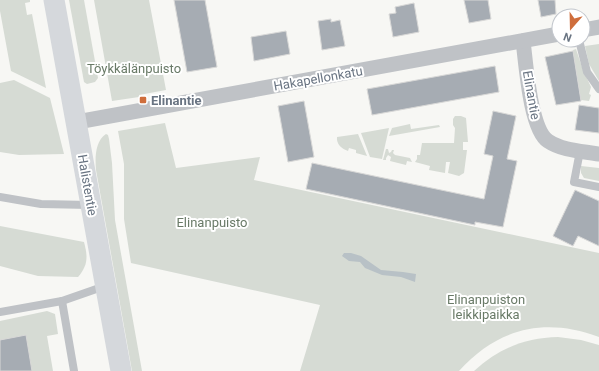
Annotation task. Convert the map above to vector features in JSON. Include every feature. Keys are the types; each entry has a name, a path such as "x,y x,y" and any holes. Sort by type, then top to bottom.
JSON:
{"street":[{"name":"Halistentie","path":"54,0 121,371"},
{"name":"Hakapellonkatu","path":"77,122 551,36"},
{"name":"Elinantie","path":"523,41 535,120 538,128 546,140 559,147 599,154"}],"lane":[{"path":"581,48 587,72 599,89"},
{"path":"580,151 574,182 599,187"},
{"path":"0,198 41,204 91,205"},
{"path":"0,312 62,301 105,286"},
{"path":"62,301 74,371"}],"green space":[{"path":"0,0 30,0 30,2 25,3 27,15 32,14 46,88 11,71 0,11"},
{"path":"69,0 84,0 98,78 95,82 87,84 84,82"},
{"name":"Töykkälänpuisto","path":"94,0 149,0 166,90 139,95 139,97 112,101"},
{"path":"599,44 599,81 589,64 585,48 591,48 591,45"},
{"path":"576,49 591,87 589,101 581,100 573,50"},
{"path":"14,80 50,98 64,154 19,155 0,152 0,83"},
{"path":"455,116 466,118 468,142 463,142 463,150 467,150 464,173 459,176 448,173 450,162 446,162 445,173 429,170 430,166 415,162 417,155 420,155 422,143 454,143 455,128 453,125 453,119"},
{"name":"Elinanpuisto","path":"165,123 176,168 260,157 254,180 599,253 599,337 579,331 560,328 523,330 506,336 490,345 474,356 459,371 300,371 320,305 131,263 124,219 124,164 118,131"},
{"path":"410,124 411,129 439,125 440,127 389,136 392,128"},
{"path":"389,128 382,159 370,157 361,133"},
{"path":"106,134 108,135 109,139 112,163 115,220 142,371 132,371 96,170 98,145 102,137"},
{"path":"358,134 367,156 356,153 356,150 349,148 348,151 342,148 337,142 337,137"},
{"path":"386,149 388,149 389,153 394,150 393,153 395,155 410,158 412,162 407,161 406,165 390,161 391,157 388,155 386,160 383,160"},
{"path":"581,166 599,168 599,181 584,178 581,173"},
{"path":"0,226 84,242 86,261 84,269 78,277 38,276 0,266"},
{"path":"47,311 55,314 58,334 47,336 53,371 32,371 25,336 0,340 0,321"},
{"path":"558,337 581,340 599,345 599,371 474,371 483,363 503,350 524,342"}],"shaded area":[{"path":"344,253 351,253 361,256 381,270 416,274 415,282 401,277 382,275 365,268 360,262 349,261 342,256"}],"building":[{"path":"174,0 205,0 217,67 187,72"},
{"path":"464,0 488,0 491,19 469,23"},
{"path":"538,0 555,0 556,8 551,8 551,15 541,17"},
{"path":"414,3 419,32 393,37 389,14 396,13 395,7"},
{"path":"331,19 331,22 340,20 345,46 322,50 318,21"},
{"path":"286,31 290,54 254,61 251,37"},
{"path":"573,51 581,101 556,105 545,57"},
{"path":"495,66 499,92 372,115 367,89"},
{"path":"304,101 314,157 288,162 278,106"},
{"path":"579,105 599,108 599,133 575,130"},
{"path":"493,111 516,116 507,159 517,161 503,227 475,222 475,225 306,189 312,163 484,199 493,156 484,154"},
{"path":"575,190 599,201 599,246 578,236 573,246 553,236"},
{"path":"26,335 32,371 0,371 0,340"}],"place":[{"name":"Elinantie","path":"143,100"}],"park label":[{"name":"Elinanpuiston leikkipaikka","path":"486,306"}]}
